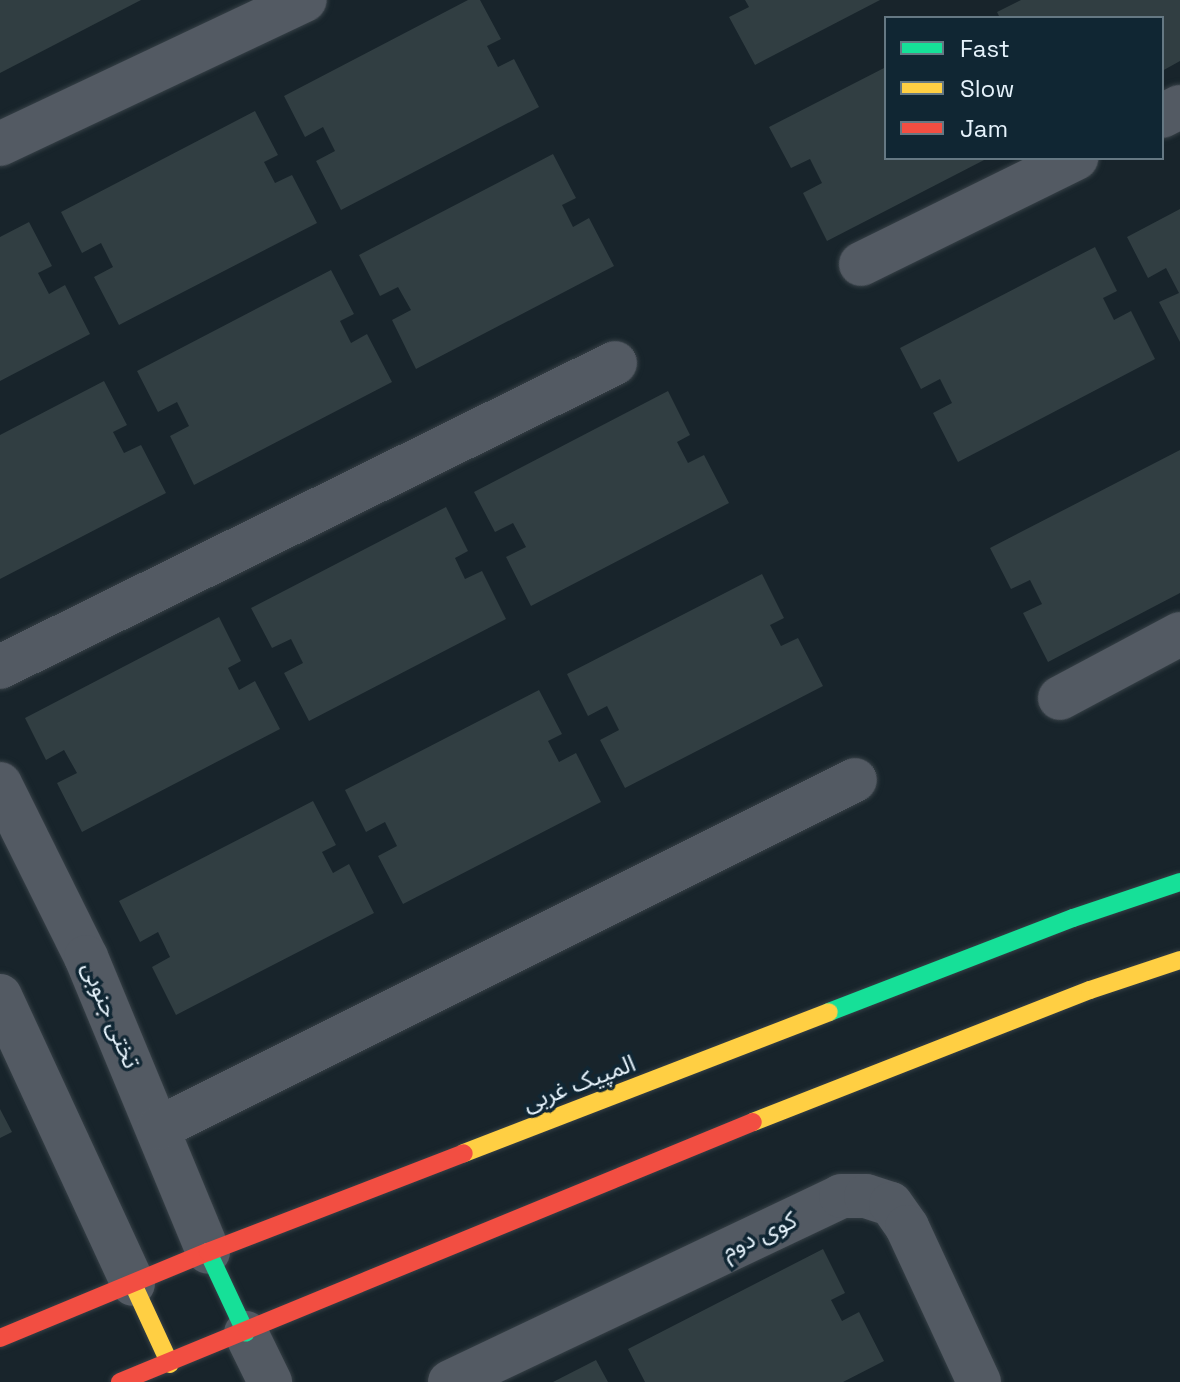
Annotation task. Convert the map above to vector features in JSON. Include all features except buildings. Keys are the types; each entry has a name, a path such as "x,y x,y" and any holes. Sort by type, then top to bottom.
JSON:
{"street":[{"path":"0,144 293,3"},
{"path":"861,264 1072,160"},
{"path":"0,667 615,363"},
{"path":"1060,698 1180,634"},
{"path":"159,1128 855,780"},
{"name":"تختی جنوبی","path":"0,784 86,957 208,1252"},
{"name":"المپیک غربی","path":"0,1338 208,1252 1073,918 1180,882"},
{"path":"120,1382 176,1373 246,1333 704,1141 1090,990 1180,960"},
{"path":"0,996 176,1373"},
{"name":"کوی دوم","path":"450,1382 841,1196 866,1196 891,1204 907,1227 979,1382"},
{"path":"208,1252 270,1382"}],"traffic: fast":[{"path":"829,1012 1073,918 1180,882"},
{"path":"208,1252 246,1333"}],"traffic: slow":[{"path":"753,1122 1090,990 1180,960"},
{"path":"464,1153 829,1012"},
{"path":"133,1284 170,1364"}],"traffic: jam":[{"path":"120,1382 753,1122"},
{"path":"0,1338 208,1252 464,1153"}]}
